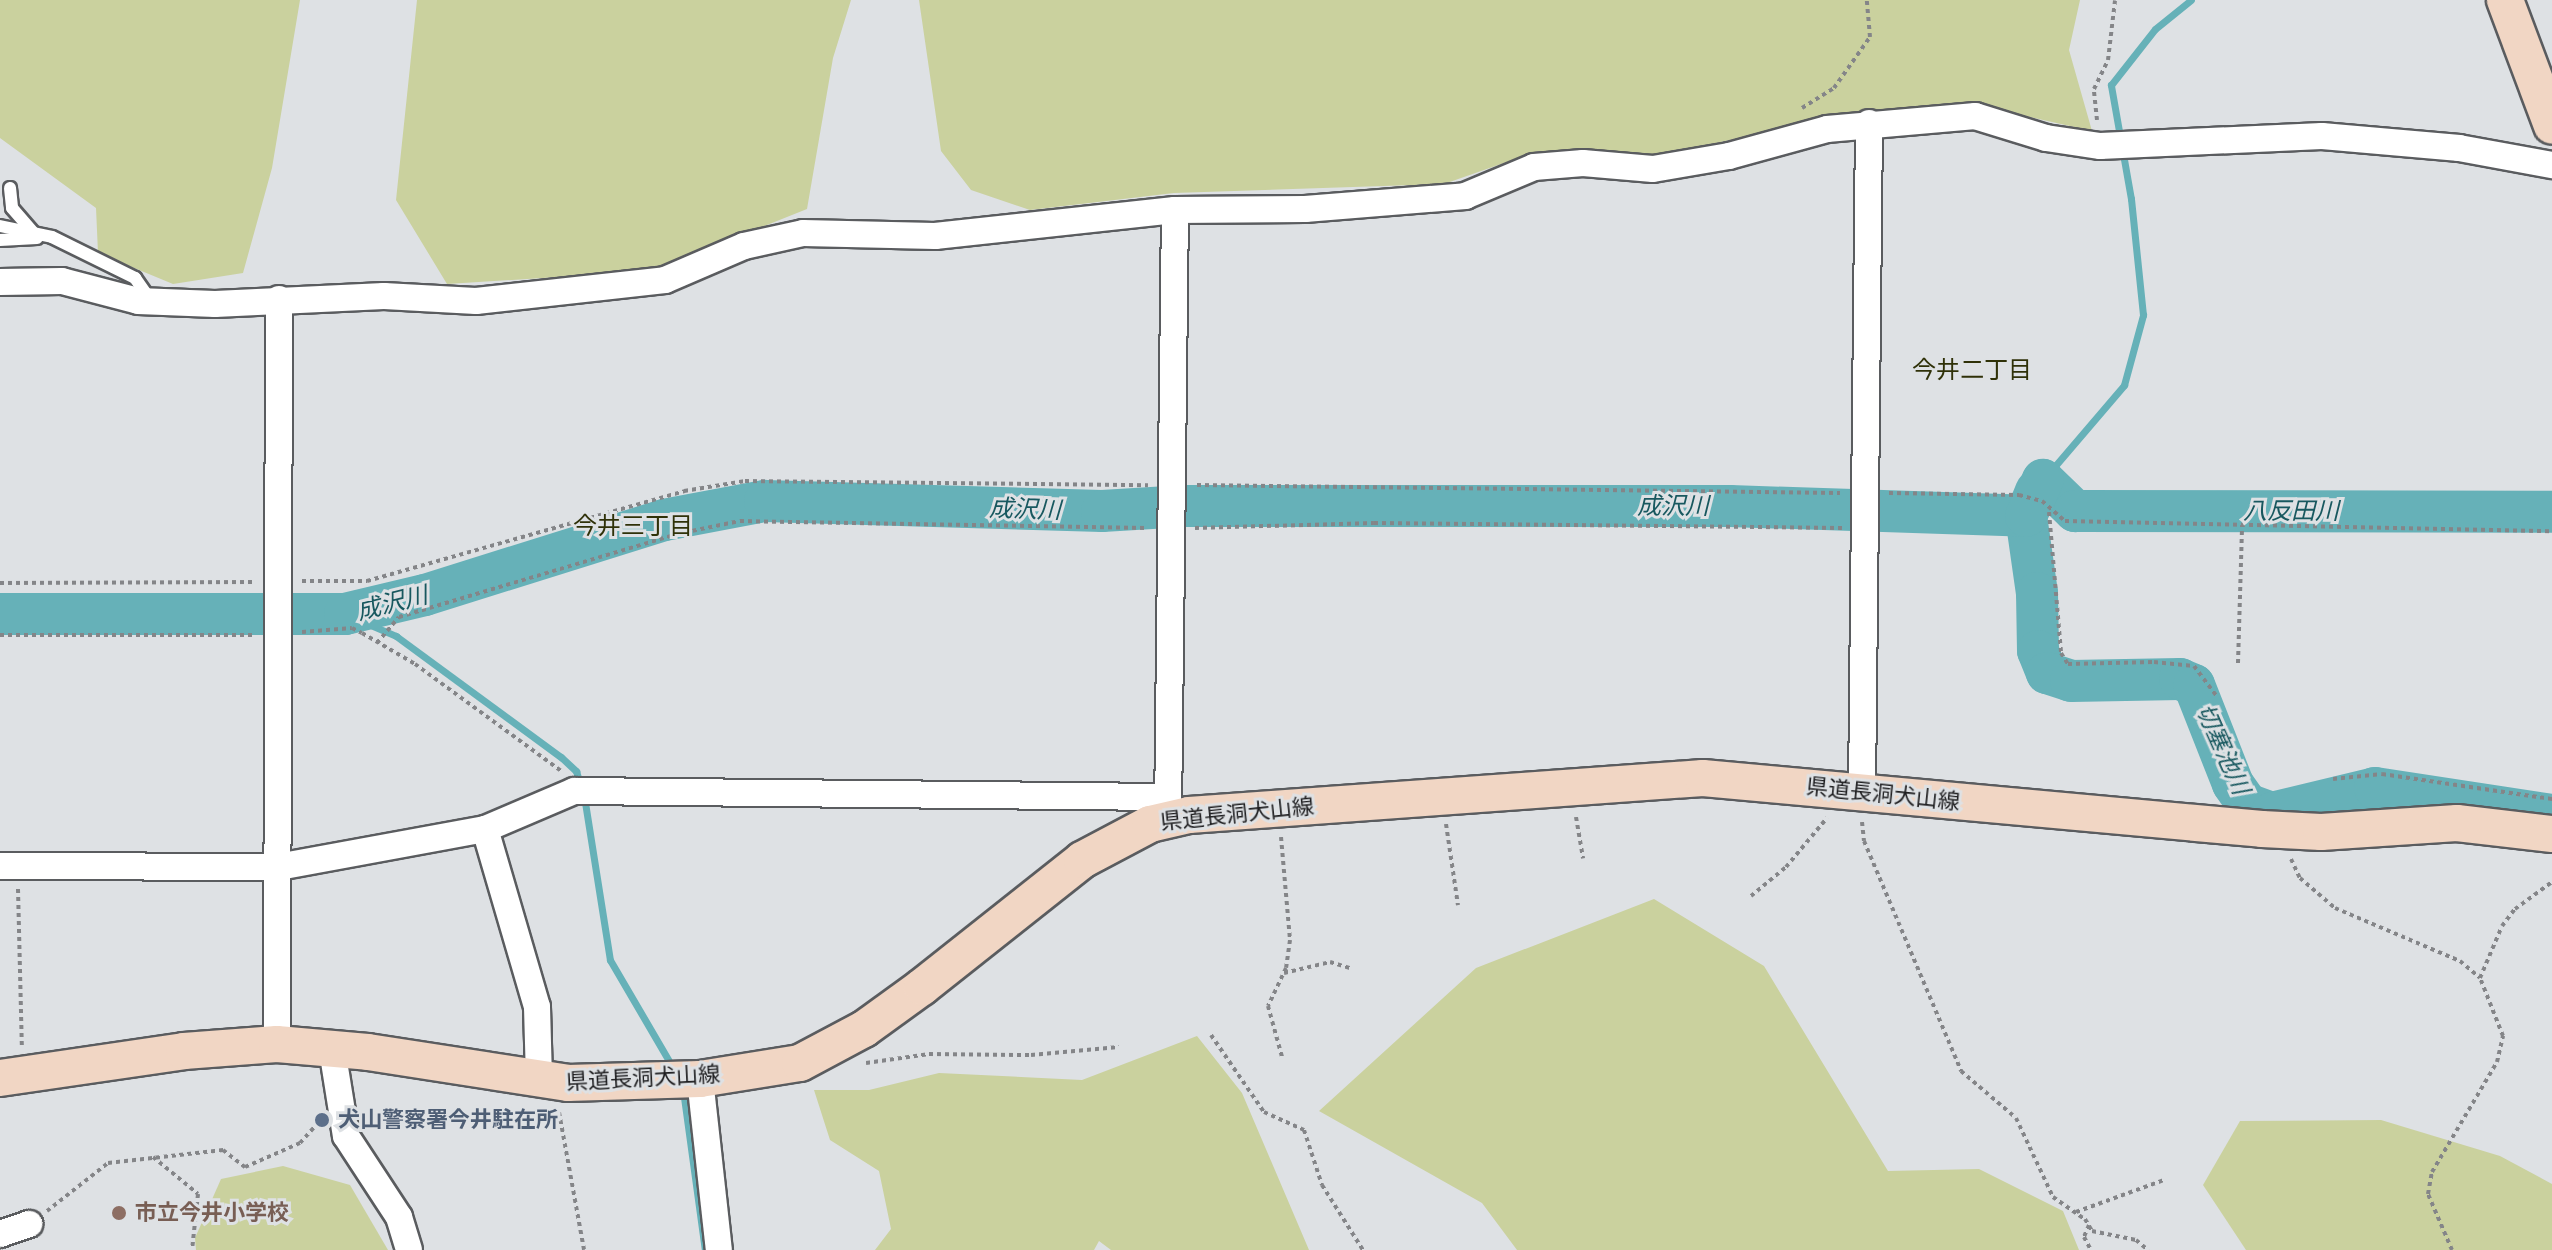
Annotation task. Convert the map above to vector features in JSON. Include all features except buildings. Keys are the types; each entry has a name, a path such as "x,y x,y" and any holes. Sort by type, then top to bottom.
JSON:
{"main road":[{"path":"2505,0 2552,126"},
{"name":"県道長洞犬山線","path":"12,1076 184,1051 277,1044 332,1049 546,1081 684,1080 815,1058 922,987 1082,860 1168,808 1277,807 1442,798 1703,778 2277,830 2457,823 2552,834"}],"street":[{"path":"0,282 62,281 152,302 384,296 476,301 665,280 744,246 803,233 950,235 1175,210 1305,209 1465,196 1534,167 1583,163 1653,169 1869,123 1975,116 2046,138 2100,146 2322,136 2459,148 2552,165"},
{"path":"1849,790 1865,512 1869,123"},
{"path":"9,866 278,867 485,829 588,791 1168,808 1175,210"},
{"path":"277,1044 275,630 279,299"},
{"path":"485,829 537,1007 546,1081"},
{"path":"332,1049 346,1136 399,1217 409,1250"},
{"path":"684,1080 719,1250"},
{"path":"0,1234 29,1224"}],"lane":[{"path":"10,188 12,208 35,233"},
{"path":"0,226 52,237 135,278 152,302"},
{"path":"0,240 52,237"}],"path":[{"path":"1795,113 1834,88 1870,37 1867,0"},
{"path":"2100,146 2094,89 2108,60 2115,0"},
{"path":"0,583 277,587 367,581 684,491 745,481 1174,488 1865,512"},
{"path":"378,642 394,620 664,537 740,521 1173,525 1374,523 1865,512 2019,495 2042,501 2049,512 2061,653 2068,664 2194,666 2217,696"},
{"path":"2049,512 2065,521 2552,531"},
{"path":"2238,663 2242,525"},
{"path":"2333,779 2382,774 2552,799"},
{"path":"1572,788 1583,858"},
{"path":"1751,896 1812,837 1849,790"},
{"path":"1849,790 1864,841 1945,1045 1975,1087 2016,1118 2053,1197 2076,1212 2092,1231 2136,1240 2148,1250"},
{"path":"1442,798 1458,905"},
{"path":"1277,807 1290,892 1284,973 1268,1006 1282,1057"},
{"path":"2277,830 2300,878 2335,908 2460,961 2480,978 2503,1036 2497,1062 2432,1172 2428,1194 2452,1250"},
{"path":"9,866 12,1076"},
{"path":"2480,978 2502,926 2515,909 2552,882"},
{"path":"1284,973 1330,962 1350,968"},
{"path":"1211,1035 1264,1112 1304,1130 1322,1185 1363,1250"},
{"path":"859,1064 929,1054 1031,1055 1119,1047"},
{"path":"546,1081 584,1250"},
{"path":"29,1224 108,1163 223,1150 245,1167 300,1143 329,1111 339,1107"},
{"path":"152,1156 198,1194 192,1250"},
{"path":"2076,1212 2164,1180"},
{"path":"2089,1225 2084,1237 2091,1250"}],"green space":[{"path":"0,0 300,0 272,168 243,273 173,284 98,253 96,208 0,138"},
{"path":"417,0 851,0 833,58 807,209 652,271 447,284 396,200"},
{"path":"919,0 2080,0 2069,50 2092,131 1977,105 1826,119 1661,155 1538,151 1444,184 1174,193 1030,210 971,190 941,151"},
{"path":"1654,899 1764,966 1888,1171 1979,1169 2063,1211 2079,1250 1517,1250 1482,1203 1319,1111 1476,968"},
{"path":"1197,1036 1242,1093 1309,1250 1111,1250 1099,1241 1094,1250 875,1250 891,1229 879,1171 830,1140 814,1090 869,1090 939,1073 1082,1080"},
{"path":"2381,1120 2500,1156 2552,1184 2552,1250 2246,1250 2203,1185 2240,1121"},
{"path":"283,1166 350,1185 388,1250 196,1250 195,1238 221,1179"}],"waterway":[{"path":"2043,480 2124,385 2143,315 2131,199 2111,85 2155,29 2191,0"},
{"name":"八反田川","path":"2043,480 2075,511 2552,512"},
{"name":"成沢川","path":"0,614 345,614 425,595 664,520 765,501 1102,511 1185,506 1730,506 2026,516 2043,480"},
{"name":"切塞池川","path":"2036,491 2026,516 2037,593 2038,651 2047,673 2071,681 2180,679 2194,685 2233,784 2247,804 2272,813 2375,788 2552,815"},
{"path":"345,614 396,636 561,757 576,771 580,784"},
{"path":"584,796 610,960 673,1068"},
{"path":"683,1090 705,1250"}],"place":[{"name":"犬山警察署今井駐在所","path":"322,1120"},
{"name":"市立今井小学校","path":"119,1213"}],"district":[{"name":"今井二丁目","path":"1972,370"},
{"name":"今井三丁目","path":"633,526"}]}
